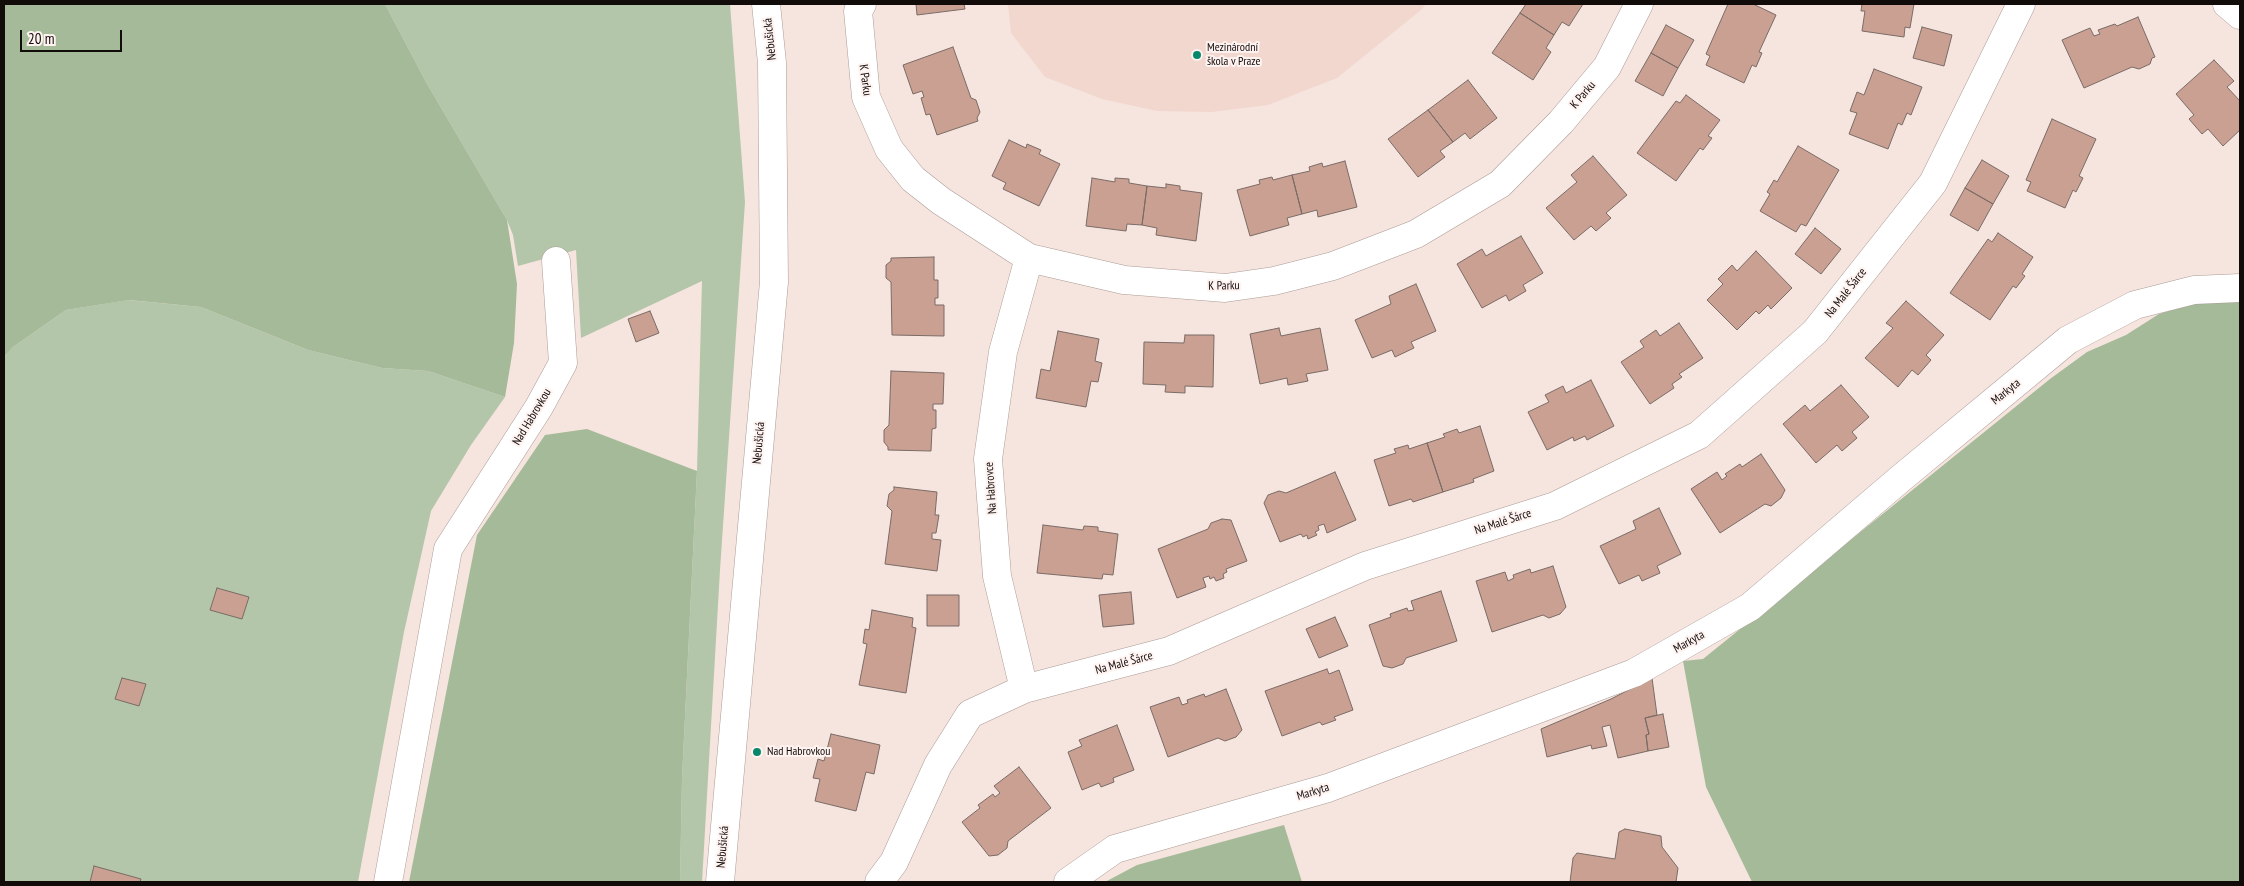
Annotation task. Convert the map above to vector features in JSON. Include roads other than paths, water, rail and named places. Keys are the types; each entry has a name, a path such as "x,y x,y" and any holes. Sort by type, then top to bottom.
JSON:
{"street":[{"name":"Nebušická","path":"720,882 774,282 772,63 766,4"},
{"name":"K Parku","path":"862,4 858,11 866,97 889,149 913,179 941,201 1029,258 1124,280 1224,288 1274,281 1333,266 1416,234 1500,184 1561,122 1606,67 1639,4"},
{"name":"Na Malé Šárce","path":"879,882 894,862 938,765 970,714 1024,690 1169,651 1365,566 1555,506 1699,435 1815,332 1933,183 2021,4"},
{"path":"2227,4 2240,15"},
{"name":"Na Habrovce","path":"1024,690 997,576 988,459 1003,352 1029,258"},
{"name":"Nad Habrovkou","path":"388,882 448,549 539,406 563,363 556,261"},
{"name":"Markyta","path":"1068,882 1115,849 1328,788 1634,673 1750,607 1900,479 2068,340 2135,305 2194,290 2240,288"}],"place":[{"name":"Mezinárodní škola v Praze","path":"1197,55"},
{"name":"Nad Habrovkou","path":"757,752"}]}
